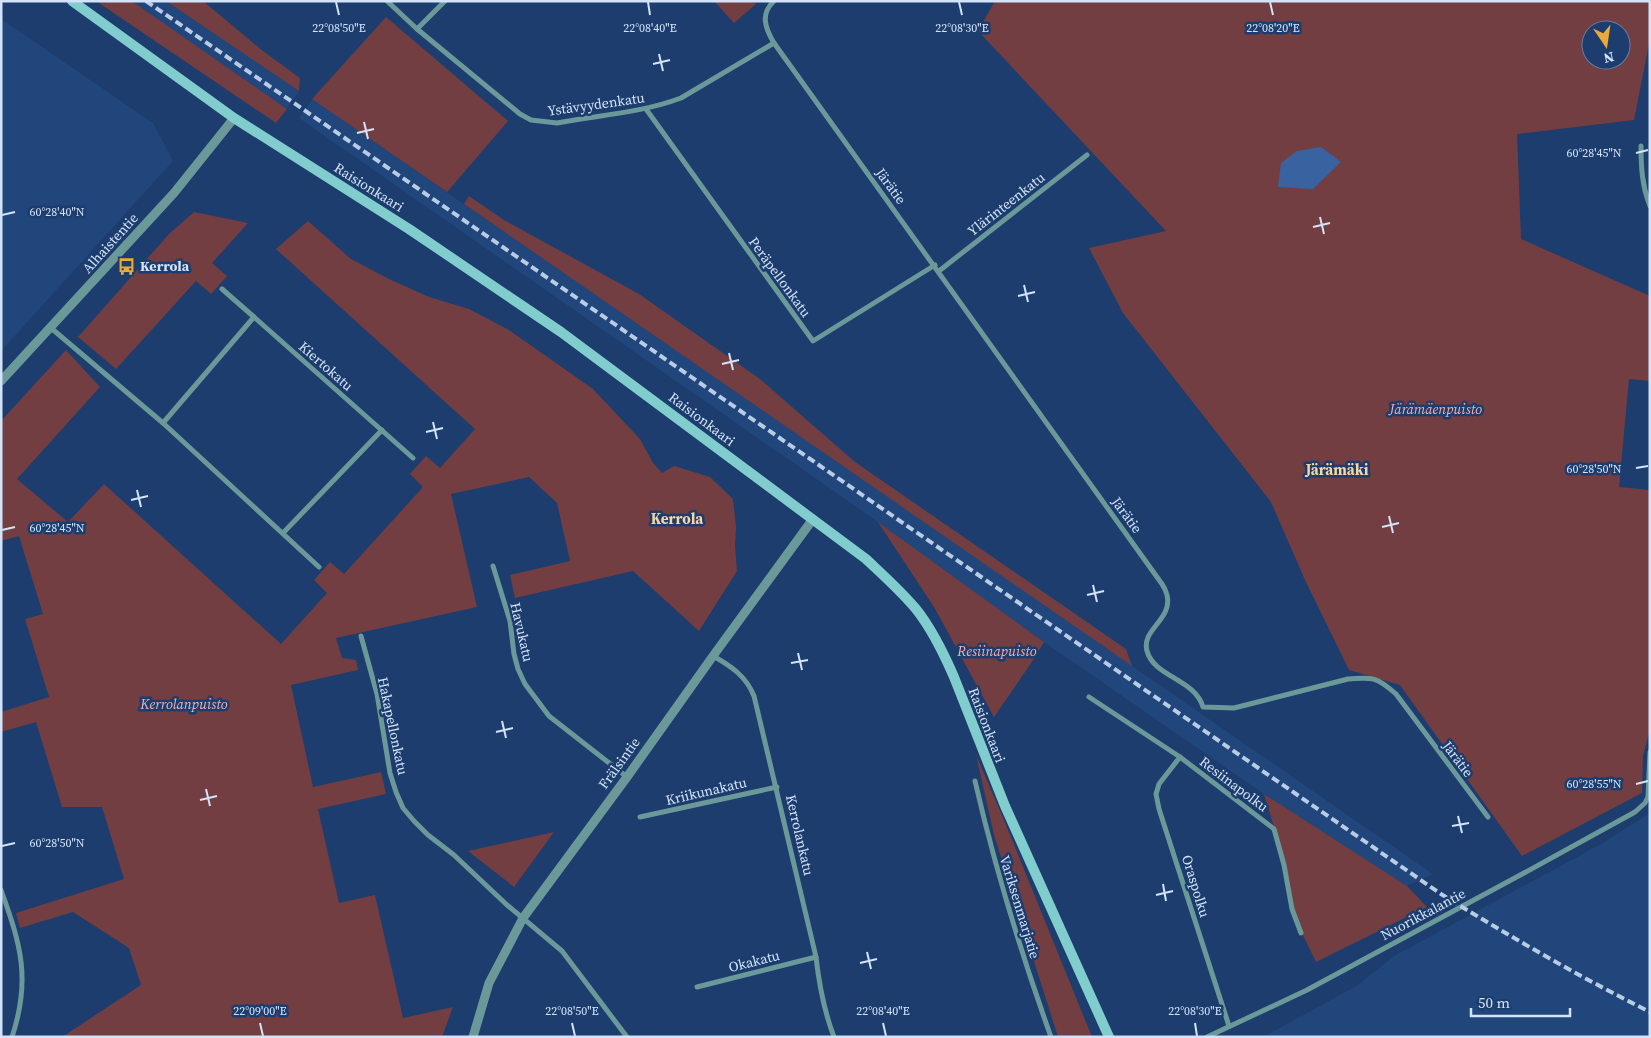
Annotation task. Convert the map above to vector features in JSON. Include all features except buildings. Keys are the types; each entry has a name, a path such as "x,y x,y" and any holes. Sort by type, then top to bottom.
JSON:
{"main road":[{"name":"Raisionkaari","path":"72,1 238,120 409,229 561,332 866,559 894,584 917,610 931,632 954,677 1005,806 1109,1037"}],"street":[{"name":"Ystävyydenkatu","path":"387,1 417,29 510,106 531,120 544,122 557,123 646,109 681,98 774,43"},
{"path":"417,29 445,1"},
{"name":"Järätie","path":"774,1 766,14 765,24 774,43 1162,584 1167,595 1167,607 1163,618 1147,638 1146,648 1149,658 1195,692 1201,699 1203,707 1220,709 1234,708 1348,679 1366,677 1376,679 1396,694 1488,817"},
{"name":"Peräpellonkatu","path":"646,109 813,342 935,265"},
{"name":"Alhaistentie","path":"1,381 174,193 238,120"},
{"path":"1641,146 1641,173 1644,191 1650,206"},
{"name":"Ylärinteenkatu","path":"938,271 1087,155"},
{"name":"Kiertokatu","path":"222,289 413,458"},
{"path":"162,423 254,317"},
{"path":"51,328 162,423 319,567"},
{"path":"283,533 382,430"},
{"name":"Frälsintie","path":"473,1037 489,983 523,918 813,519"},
{"name":"Havukatu","path":"493,566 510,621 514,654 524,684 549,716 627,777"},
{"name":"Hakapellonkatu","path":"361,636 377,694 390,773 404,808 428,835 454,855 562,951 627,1037"},
{"name":"Kerrolankatu","path":"713,656 728,664 750,684 759,711 816,957 825,1011 834,1037"},
{"name":"Resiinapolku","path":"1090,697 1180,757 1274,829 1284,865 1292,910 1301,934"},
{"name":"Nuorikkalantie","path":"1207,1037 1307,990 1635,812 1645,803 1648,797 1648,762 1650,752"},
{"name":"Oraspolku","path":"1180,757 1159,784 1156,794 1159,809 1229,1026"},
{"name":"Variksenmarjatie","path":"975,781 1002,890 1051,1037"},
{"name":"Kriikunakatu","path":"640,817 777,786"},
{"path":"1,890 13,922 22,956 23,989 19,1014 12,1037"},
{"name":"Okakatu","path":"697,987 816,957"}],"shaded area":[{"path":"132,1 166,1 299,91 287,109"},
{"path":"1,19 153,123 173,161 1,351"},
{"path":"312,99 1433,874 1407,886 1264,794 1044,642 878,522 299,118"},
{"path":"1321,147 1341,162 1313,189 1278,187 1281,163 1297,151"},
{"path":"1650,813 1650,1037 1263,1037 1358,985 1394,956 1601,844"}],"green space":[{"path":"96,1 132,1 287,109 276,123"},
{"path":"166,1 203,1 263,51 300,78 299,91"},
{"path":"714,1 753,1 756,4 734,23"},
{"name":"Järämäenpuisto","path":"995,1 1650,1 1650,39 1634,120 1517,134 1521,239 1650,296 1650,381 1629,379 1619,487 1650,490 1650,729 1643,756 1642,793 1522,856 1400,685 1349,670 1305,580 1271,502 1123,313 1089,248 1166,231 978,31"},
{"path":"386,17 508,121 447,192 312,99"},
{"path":"469,196 504,220 639,294 760,379 855,462 1126,649 1132,666 464,204"},
{"path":"194,212 248,223 212,263 227,276 211,294 196,281 116,369 78,337 169,234"},
{"name":"Kerrolanpuisto","path":"308,221 351,259 429,297 469,309 509,330 593,389 640,439 653,463 662,473 674,466 710,477 733,499 737,571 699,631 633,571 515,598 510,575 570,561 557,503 529,477 451,494 477,607 336,638 342,658 356,660 358,670 291,685 313,787 381,772 386,794 318,809 339,903 375,895 403,1018 453,1007 442,1037 62,1037 141,985 129,948 73,912 20,928 16,913 124,879 102,807 62,807 36,722 1,732 1,712 49,697 25,619 43,614 19,536 1,541 1,421 66,350 100,387 17,479 68,522 104,484 281,644 327,593 314,580 330,562 344,574 423,487 410,474 426,456 440,468 475,429 276,249"},
{"name":"Resiinapuisto","path":"878,522 1044,642 994,717 934,607"},
{"path":"976,755 1092,1037 1058,1037 994,835"},
{"path":"1264,794 1407,886 1427,907 1316,962 1291,911 1277,837"},
{"path":"554,832 514,887 468,851"}],"railway":[{"path":"146,1 1441,894 1544,955 1650,1012"}],"place":[{"name":"Kerrola","path":"126,266"}],"district":[{"name":"Järämäki","path":"1337,469"},
{"name":"Kerrola","path":"677,518"}]}
